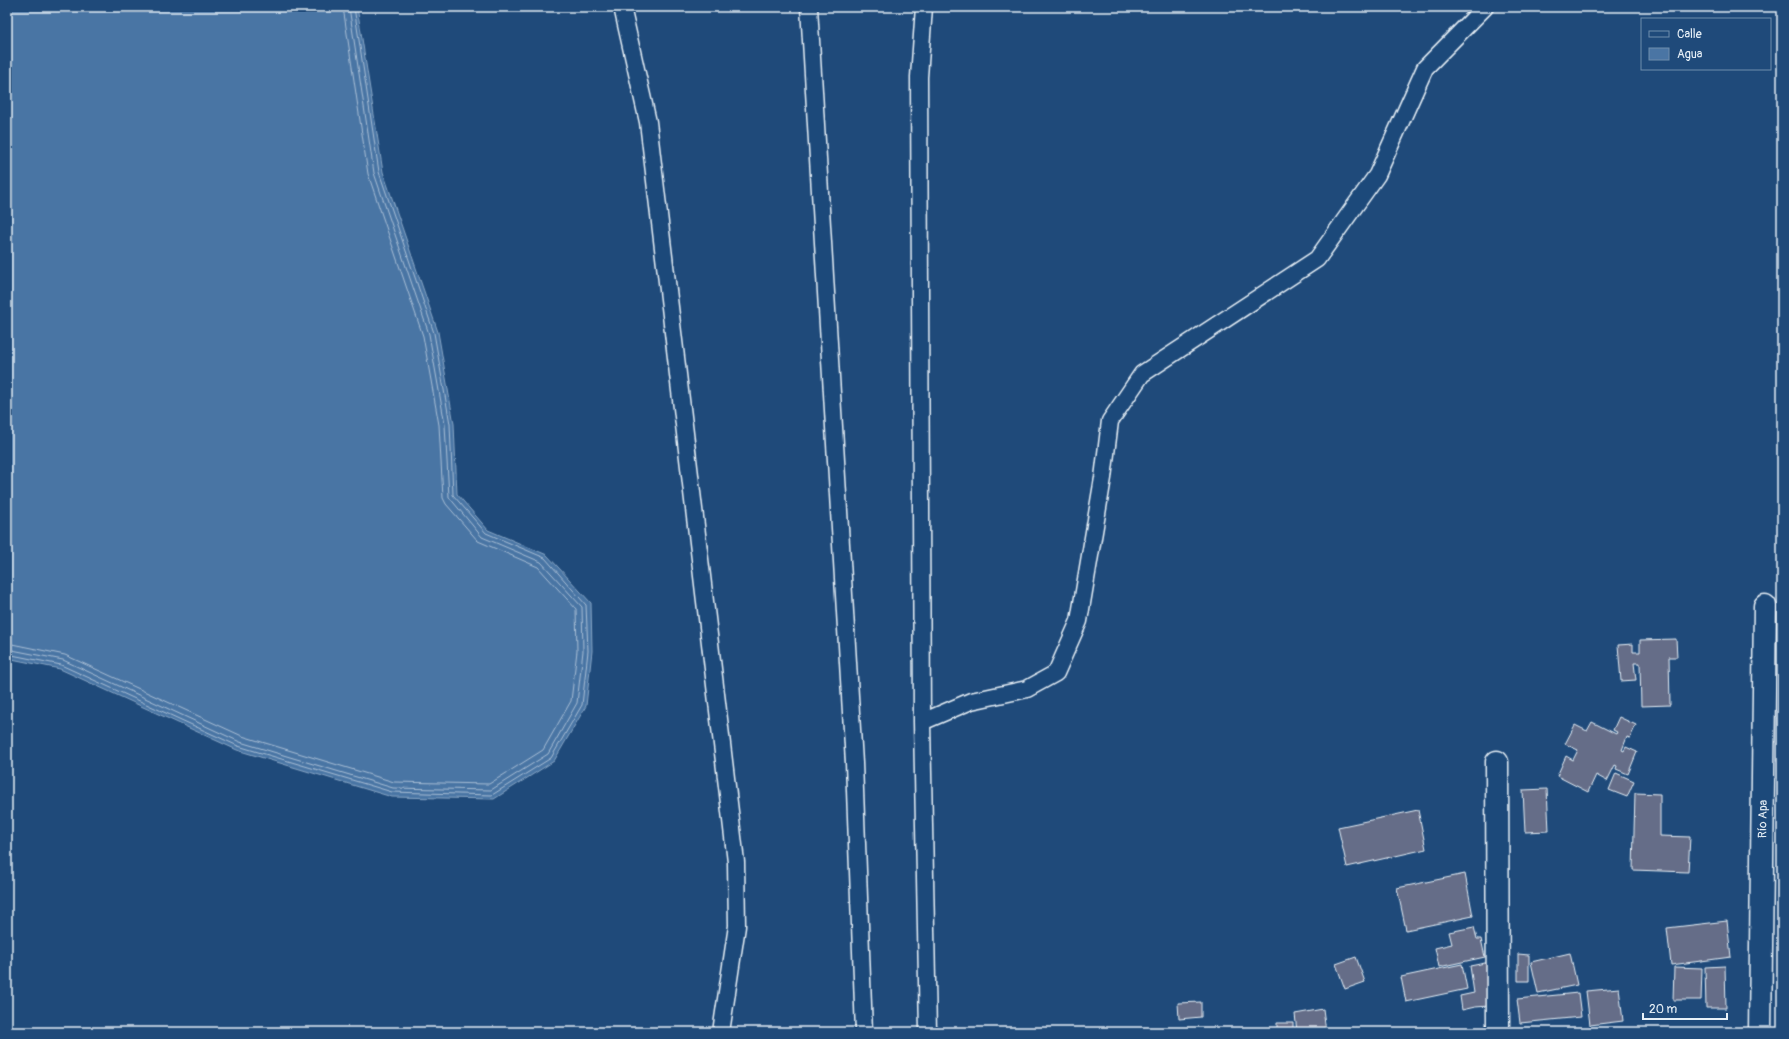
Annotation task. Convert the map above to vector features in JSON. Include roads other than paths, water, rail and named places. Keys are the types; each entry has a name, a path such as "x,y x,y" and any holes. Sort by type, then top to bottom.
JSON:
{"street":[{"name":"Río Apa","path":"1760,1032 1765,606"},
{"path":"1497,762 1498,1032"}],"lane":[{"path":"622,7 649,129 736,862 737,926 721,1032"},
{"path":"809,7 854,755 864,1032"},
{"path":"924,7 919,77 922,722 928,1032"},
{"path":"922,722 971,701 1028,689 1056,673 1079,621 1103,478 1110,421 1142,374 1317,258 1377,175 1425,68 1485,7"}],"water":[{"path":"7,7 357,7 383,172 438,332 454,424 457,494 488,530 547,555 591,603 592,651 586,706 554,761 494,799 392,797 237,750 60,669 7,658"}]}
